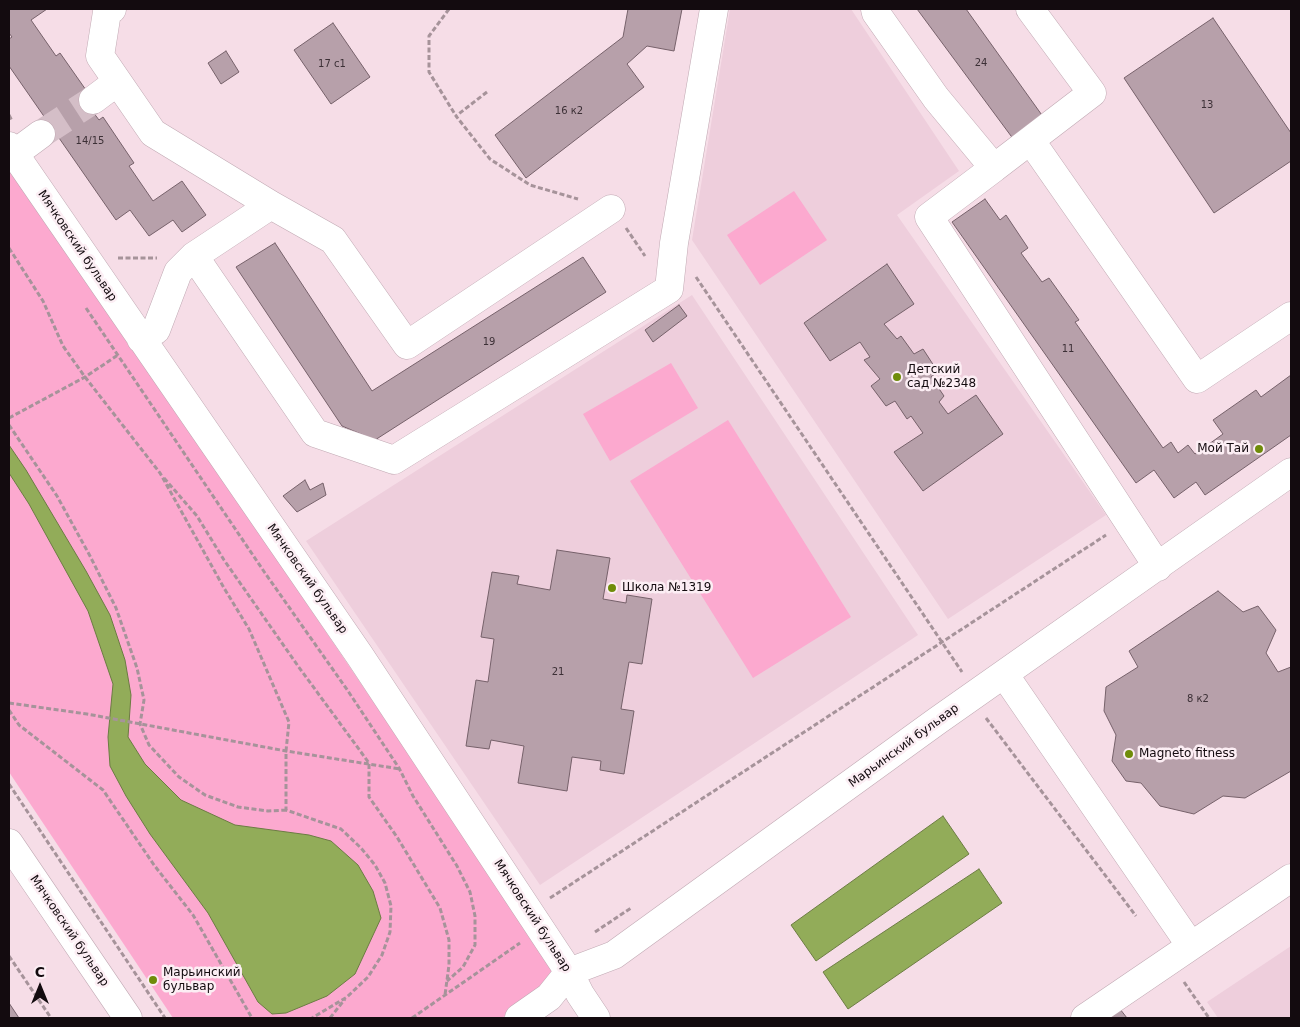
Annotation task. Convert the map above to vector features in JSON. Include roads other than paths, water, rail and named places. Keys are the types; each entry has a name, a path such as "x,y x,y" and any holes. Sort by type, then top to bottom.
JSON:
{"street":[{"path":"112,9 106,12 100,56 153,133 271,205 333,240 407,345 611,209"},
{"path":"194,256 315,433 394,460 669,289 674,244 714,9"},
{"path":"875,9 936,98 994,168"},
{"path":"1030,9 1092,94 929,218 1158,567"},
{"path":"93,100 117,82"},
{"path":"12,150 41,134"},
{"path":"1031,141 1197,379 1291,316"},
{"name":"Мячковский бульвар","path":"12,150 354,648 541,929 596,1018"},
{"path":"141,340 156,330 178,272 194,256 271,205"},
{"name":"Марьинский бульвар","path":"569,972 614,956 937,721 1291,472"},
{"path":"1004,674 1180,954"},
{"name":"Мячковский бульвар","path":"9,843 128,1018"},
{"path":"1084,1018 1291,878"},
{"path":"519,1018 549,997 569,972"}],"tunnel":[{"path":"41,134 93,100"}],"place":[{"name":"Детский сад №2348","path":"897,377"},
{"name":"Мой Тай","path":"1259,449"},
{"name":"Школа №1319","path":"612,588"},
{"name":"Magneto fitness","path":"1129,754"},
{"name":"Марьинский бульвар","path":"153,980"}]}
